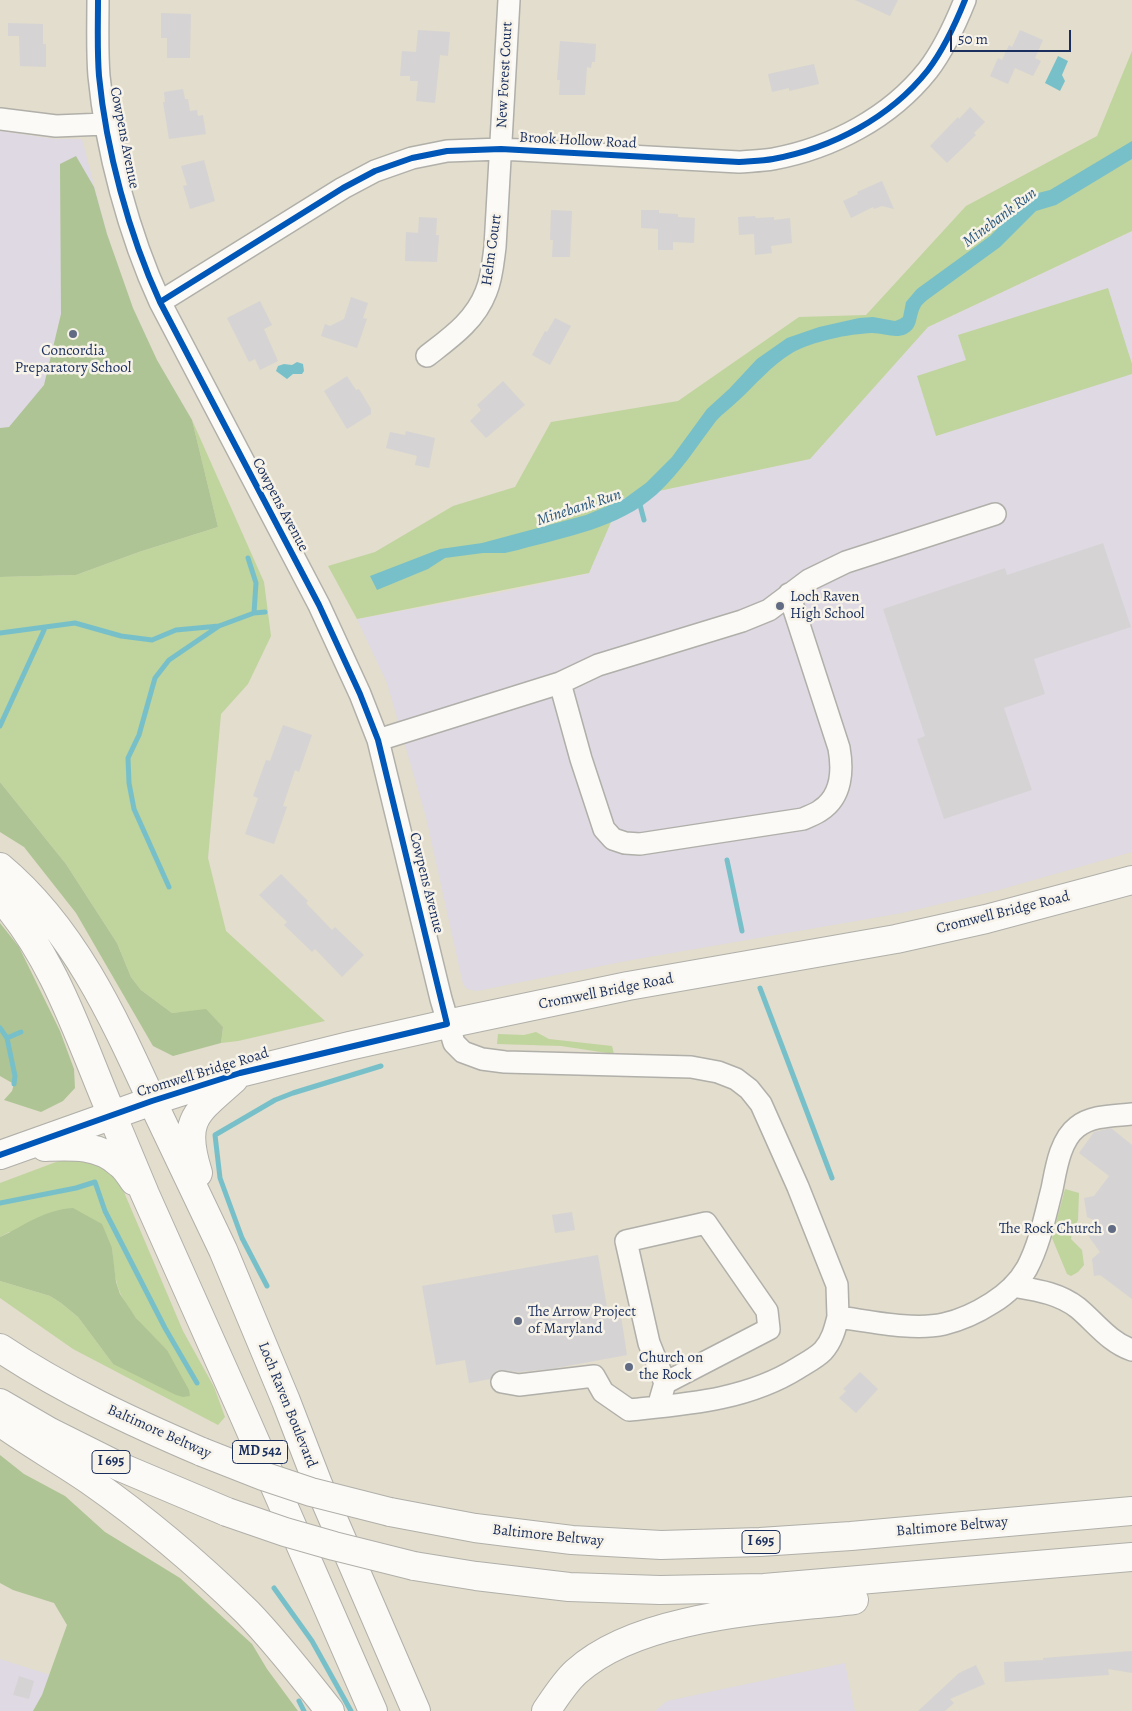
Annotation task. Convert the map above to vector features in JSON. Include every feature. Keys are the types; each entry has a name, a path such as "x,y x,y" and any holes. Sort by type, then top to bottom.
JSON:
{"main road":[{"name":"Loch Raven Boulevard","path":"0,867 47,915 84,968 115,1021 223,1250 286,1401 318,1484 416,1711"},
{"name":"Cromwell Bridge Road","path":"11,1151 152,1101 240,1073 447,1024 628,986 896,939 986,919 1132,880"},
{"path":"0,897 29,934 52,971 112,1115"},
{"path":"223,1250 192,1151 190,1137 193,1122 202,1108 240,1073"},
{"name":"MD 542","path":"112,1115 144,1194 245,1418 373,1711"},
{"path":"11,1151 81,1146 95,1149 120,1163 144,1194"},
{"name":"Baltimore Beltway","path":"0,1348 69,1389 126,1418 202,1452 263,1476 310,1492 390,1512 475,1528 572,1540 661,1545 760,1542 851,1536 1132,1511"},
{"name":"I 695","path":"0,1403 50,1432 118,1466 227,1512 334,1546 414,1566 476,1576 569,1586 660,1590 783,1587 1132,1558"},
{"path":"0,1422 89,1480 153,1528 205,1572 248,1613 330,1711"},
{"path":"546,1711 576,1672 595,1658 626,1642 697,1620 746,1612 853,1600 1132,1558"}],"street":[{"name":"Cowpens Avenue","path":"98,0 99,76 105,124 124,202 147,275 341,649 360,694 378,740 447,1024 454,1043 464,1052 482,1059 505,1062 691,1067 718,1072 736,1079 749,1089 761,1104 787,1161 837,1285 838,1317"},
{"name":"New Forest Court","path":"501,150 509,0"},
{"name":"Brook Hollow Road","path":"160,302 343,188 374,171 412,158 447,151 501,150 739,162 771,160 801,153 827,144 857,130 883,113 906,94 928,70 943,48 956,24 965,0"},
{"path":"0,119 56,126 105,124"},
{"name":"Helm Court","path":"427,356 459,331 475,313 486,292 492,272 496,247 501,150"},
{"path":"378,740 560,683 598,665 742,621 769,610 809,580 846,562 995,514"},
{"path":"560,683 595,806 604,829 614,838 625,843 640,844 803,819 822,810 834,797 841,780 842,764 839,748 789,594"},
{"path":"502,1382 520,1385 594,1376 603,1392 629,1410 707,1401 763,1386 809,1362 822,1352 833,1336 838,1317 922,1326 943,1324 964,1318 1001,1297 1026,1270 1042,1233 1058,1161 1067,1139 1076,1127 1089,1120 1132,1114"},
{"path":"658,1407 665,1383 649,1343 626,1241 706,1223 767,1310 769,1329 665,1383"},
{"path":"1013,1286 1060,1297 1078,1309 1104,1334 1125,1348 1132,1350"}],"shaded area":[{"name":"Concordia Preparatory School","path":"0,131 55,139 82,139 107,234 133,308 157,360 192,420 0,577"},
{"name":"Loch Raven High School","path":"1132,231 1132,852 999,890 902,913 626,961 477,991 467,989 463,984 426,817 387,683 357,619 498,593 589,573 621,499 810,459 928,327"},
{"path":"0,1659 164,1711 0,1711"},
{"path":"845,1663 855,1711 655,1711 667,1701"}],"green space":[{"path":"1132,51 1132,231 928,327 810,459 621,499 589,573 357,619 328,566 375,552 453,506 515,487 551,422 678,401 799,317 866,315 966,206 1097,136"},
{"name":"Concordia Preparatory School","path":"76,156 94,187 107,234 133,308 157,360 192,420 218,527 139,552 76,575 0,577 0,428 9,427 44,385 61,314 60,164"},
{"path":"1108,288 1132,364 1132,374 936,436 917,376 966,360 958,335"},
{"path":"192,420 264,582 271,636 248,684 221,714 208,858 226,931 325,1021 238,1041 221,1043 223,1027 206,1010 172,1013 141,990 131,977 117,943 66,864 0,782 0,577 76,575 139,552 218,527"},
{"path":"0,782 66,864 117,943 131,977 141,990 172,1013 206,1009 223,1027 221,1043 173,1056 153,1046 76,913 24,847 0,832"},
{"path":"0,923 19,947 60,1031 74,1069 75,1088 63,1101 41,1112 4,1100 12,1091 14,1084 0,1076"},
{"path":"536,1032 549,1039 612,1046 614,1054 561,1046 497,1044 498,1034 524,1035"},
{"path":"64,1159 97,1159 118,1178 183,1331 214,1387 225,1417 218,1425 73,1349 0,1298 0,1281 50,1296 78,1317 113,1364 167,1350 138,1320 120,1294 116,1280 112,1248 9,1232 0,1237 0,1183"},
{"path":"1065,1189 1079,1193 1078,1220 1072,1231 1071,1239 1082,1250 1084,1265 1071,1276 1067,1274 1052,1238"},
{"path":"73,1208 102,1224 112,1248 116,1282 120,1294 136,1318 167,1350 189,1390 190,1396 176,1395 113,1364 78,1317 50,1296 0,1281 0,1237 44,1215 62,1209"},
{"path":"0,1455 24,1474 65,1496 105,1532 180,1578 252,1644 267,1669 298,1711 33,1711 42,1695 67,1625 54,1603 13,1590 0,1583"}],"water":[{"path":"1058,56 1068,61 1062,75 1065,81 1060,91 1045,83"},
{"name":"Minebank Run","path":"1132,141 1132,159 1056,205 1036,211 1000,247 927,300 921,306 913,329 910,332 894,336 872,333 842,337 810,345 784,358 716,421 666,486 642,506 609,523 573,536 505,553 483,553 445,558 428,569 377,590 370,576 440,549 482,543 586,515 624,499 646,483 672,457 707,409 757,359 787,338 819,327 859,318 873,317 895,321 900,319 903,317 906,302 917,289 990,236 1027,199 1038,193 1050,190"},
{"path":"297,362 303,364 304,371 302,374 293,374 287,379 276,371 278,366 284,364 292,365"}],"building":[{"path":"855,0 898,0 890,16"},
{"path":"161,13 191,14 190,58 167,58 167,38 161,38"},
{"path":"8,23 43,24 43,44 46,44 46,67 20,66 19,36 8,36"},
{"path":"418,30 450,32 448,56 440,55 435,103 416,101 418,81 410,81 410,76 400,76 402,51 416,52"},
{"path":"1020,30 1043,40 1035,58 1041,61 1033,76 1015,68 1008,84 990,76 998,58 1002,60 1009,45 1012,47"},
{"path":"560,41 596,44 595,62 592,62 591,68 587,67 585,95 559,95 560,80 557,80"},
{"path":"814,64 819,84 789,91 789,88 772,92 768,74"},
{"path":"183,89 185,99 188,99 190,111 197,110 198,116 203,115 206,134 169,139 163,102 165,102 164,92"},
{"path":"970,107 985,122 974,133 976,135 947,163 930,146"},
{"path":"204,160 215,201 190,209 183,186 187,185 181,166"},
{"path":"882,181 894,209 882,206 874,209 873,207 851,218 843,201 858,194 857,192"},
{"path":"551,210 572,211 570,257 552,257 553,240 550,240"},
{"path":"641,210 659,210 659,213 678,214 678,217 695,218 694,243 673,242 673,250 658,250 658,229 641,228"},
{"path":"755,216 756,218 774,217 774,220 790,218 792,243 771,246 772,253 755,255 754,234 739,235 738,217"},
{"path":"419,217 437,218 436,235 439,235 437,262 405,261 406,232 418,233"},
{"path":"351,297 368,303 363,318 367,319 357,348 321,336 325,324 330,326 344,319"},
{"path":"260,301 272,325 264,329 278,361 260,370 255,359 249,362 227,318"},
{"path":"555,318 571,326 550,365 532,355 545,331 547,332"},
{"path":"347,376 356,390 359,389 371,409 371,414 347,429 324,391"},
{"path":"503,381 525,405 486,438 470,421 481,410 477,405"},
{"path":"406,431 435,438 429,468 415,465 417,456 386,448 390,432 405,435"},
{"path":"1103,543 1131,627 1034,659 1045,694 1004,708 1032,790 944,819 917,739 925,736 883,609 1005,568 1007,575"},
{"path":"283,725 312,735 299,772 295,770 283,806 287,807 274,844 245,834 258,798 253,796 266,760 270,761"},
{"path":"281,874 308,901 306,903 332,930 335,927 364,955 342,977 315,949 312,952 284,925 287,922 259,895"},
{"name":"The Rock Church","path":"1111,1128 1132,1145 1132,1299 1100,1275 1094,1276 1092,1259 1100,1252 1089,1237 1096,1221 1087,1217 1084,1198 1094,1196 1109,1176 1079,1153 1094,1132"},
{"path":"572,1212 575,1230 555,1233 552,1215"},
{"path":"598,1255 609,1319 621,1316 627,1355 551,1369 519,1372 498,1370 490,1379 469,1383 465,1360 436,1365 422,1286"},
{"path":"860,1372 878,1389 856,1413 839,1398 846,1391 843,1389"},
{"path":"1132,1651 1132,1673 1108,1669 1109,1675 1005,1682 1004,1662"},
{"path":"976,1665 985,1684 950,1699 954,1703 945,1711 918,1711 959,1673"},
{"path":"19,1676 34,1681 29,1699 13,1695"}],"waterway":[{"path":"639,501 644,520"},
{"path":"248,558 256,583 254,613"},
{"name":"Minebank Run","path":"0,633 75,623 121,636 152,640 176,630 219,626 254,613 265,612"},
{"path":"169,887 134,809 129,783 128,758 139,735 155,678 169,660 219,626"},
{"path":"0,726 45,628"},
{"path":"727,860 742,931"},
{"path":"760,988 832,1178"},
{"path":"0,1028 7,1038 15,1076 14,1084"},
{"path":"7,1038 21,1032"},
{"path":"267,1286 242,1238 220,1178 215,1135 275,1100 381,1066"},
{"path":"0,1203 76,1188 95,1182 105,1211 165,1328 197,1383"},
{"path":"274,1588 312,1641 351,1711"},
{"path":"299,1701 304,1711"}],"cycle path":[{"path":"0,1155 152,1101 240,1073 447,1024 378,740 360,694 319,605 160,302 138,249 120,191 102,104 98,67 98,0"},
{"path":"160,302 343,188 375,171 412,158 447,151 501,149 739,162 773,159 817,147 838,139 878,116 913,87 939,54 965,0"}],"place":[{"name":"Concordia Preparatory School","path":"73,334"},
{"name":"Loch Raven High School","path":"780,606"},
{"name":"The Rock Church","path":"1112,1229"},
{"name":"The Arrow Project of Maryland","path":"518,1321"},
{"name":"Church on the Rock","path":"629,1367"}]}
